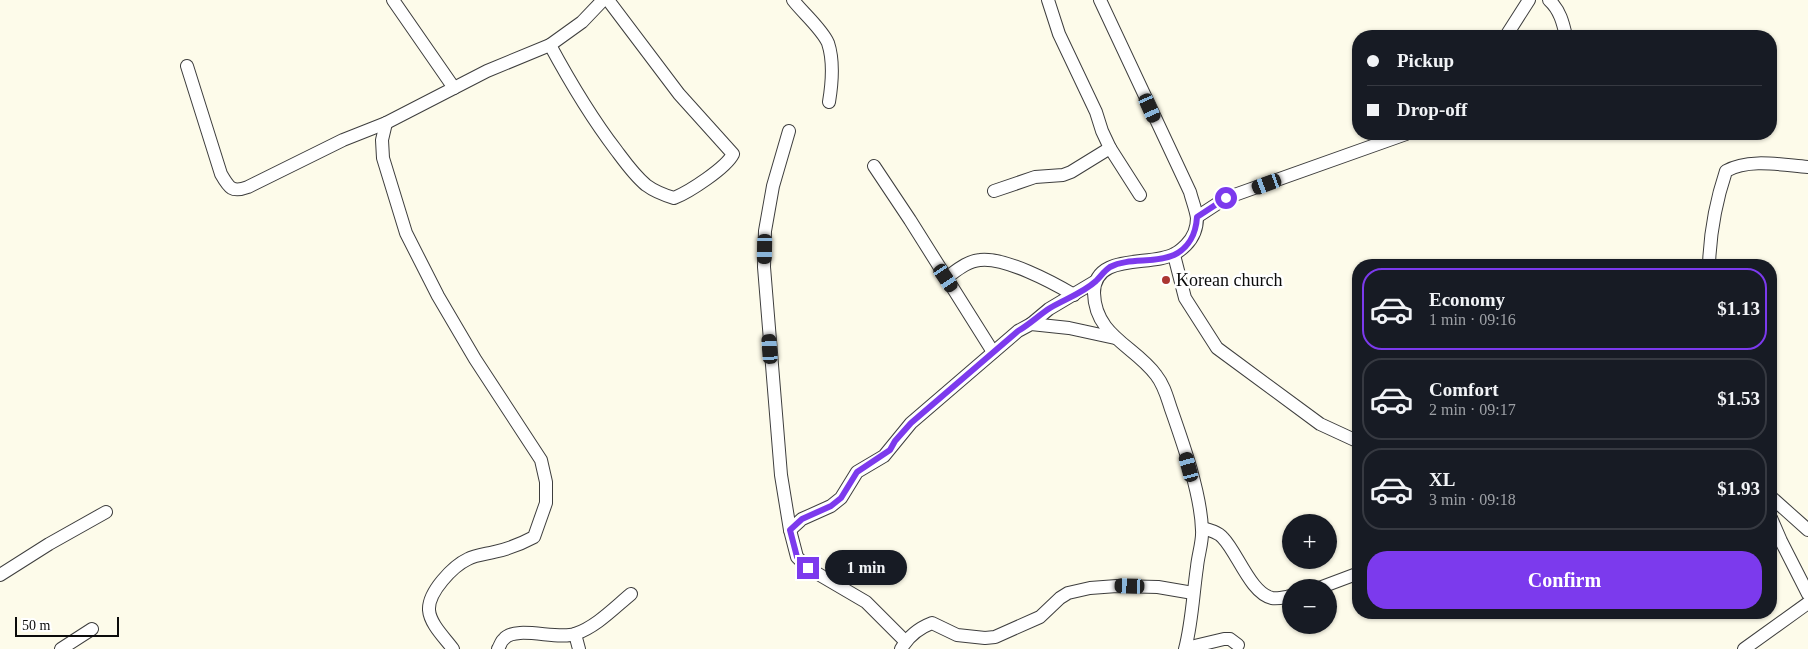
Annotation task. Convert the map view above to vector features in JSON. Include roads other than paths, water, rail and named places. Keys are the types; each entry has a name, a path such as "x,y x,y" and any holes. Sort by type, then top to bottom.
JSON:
{"street":[{"path":"393,0 454,88"},
{"path":"187,66 221,174 229,187 238,191 248,188 343,140 386,123 487,71 550,45 582,22 603,0"},
{"path":"550,45 575,91 601,130 635,174 648,186 663,195 674,198 691,190 731,160 734,154 679,94 608,0"},
{"path":"793,0 822,33 828,44 832,86 829,102"},
{"path":"1048,0 1059,34 1096,112 1110,148 1140,195"},
{"path":"790,530 802,519 831,506 841,498 857,472 890,450 895,441 911,423 1018,331 1049,309 1096,281 1110,267 1123,263 1152,260 1174,255 1192,238 1197,217 1190,192 1100,0"},
{"path":"1510,30 1529,0"},
{"path":"1549,0 1554,5 1563,22 1565,30"},
{"path":"386,123 382,140 383,158 406,233 438,296 475,360 541,460 546,482 546,503 534,537 496,552 468,558 440,584 432,598 429,610 435,626 453,649"},
{"path":"789,131 773,186 765,231 764,267 781,475 790,530 797,557 822,577 866,602 903,645 922,627 932,623 957,635 985,638 995,637 1040,617 1068,592 1090,588 1117,586 1158,587 1193,593"},
{"path":"1197,217 1226,198 1389,140"},
{"path":"994,191 1035,177 1063,175 1110,148"},
{"path":"1709,259 1710,243 1721,185 1726,171 1734,167 1756,164 1808,167"},
{"path":"874,166 993,352"},
{"path":"1174,255 1185,298 1216,348 1320,424 1352,439"},
{"path":"946,278 968,263 980,260 993,261 1043,277 1074,295"},
{"path":"1096,281 1094,294 1097,309 1106,328 1145,363 1162,383 1181,436 1198,498 1202,528 1185,648 1224,639 1230,639 1238,645"},
{"path":"1030,324 1069,328 1115,338"},
{"path":"1777,502 1808,530"},
{"path":"0,575 49,544 106,512"},
{"path":"1202,528 1216,532 1224,538 1253,584 1265,595 1272,598 1282,597"},
{"path":"1777,532 1808,594"},
{"path":"1337,581 1352,576"},
{"path":"498,649 503,639 508,635 516,633 562,636 575,634 597,622 631,594"},
{"path":"1744,649 1808,602"},
{"path":"61,649 92,629"},
{"path":"575,634 579,649"}],"place":[{"name":"Korean church","path":"1166,280"}]}
